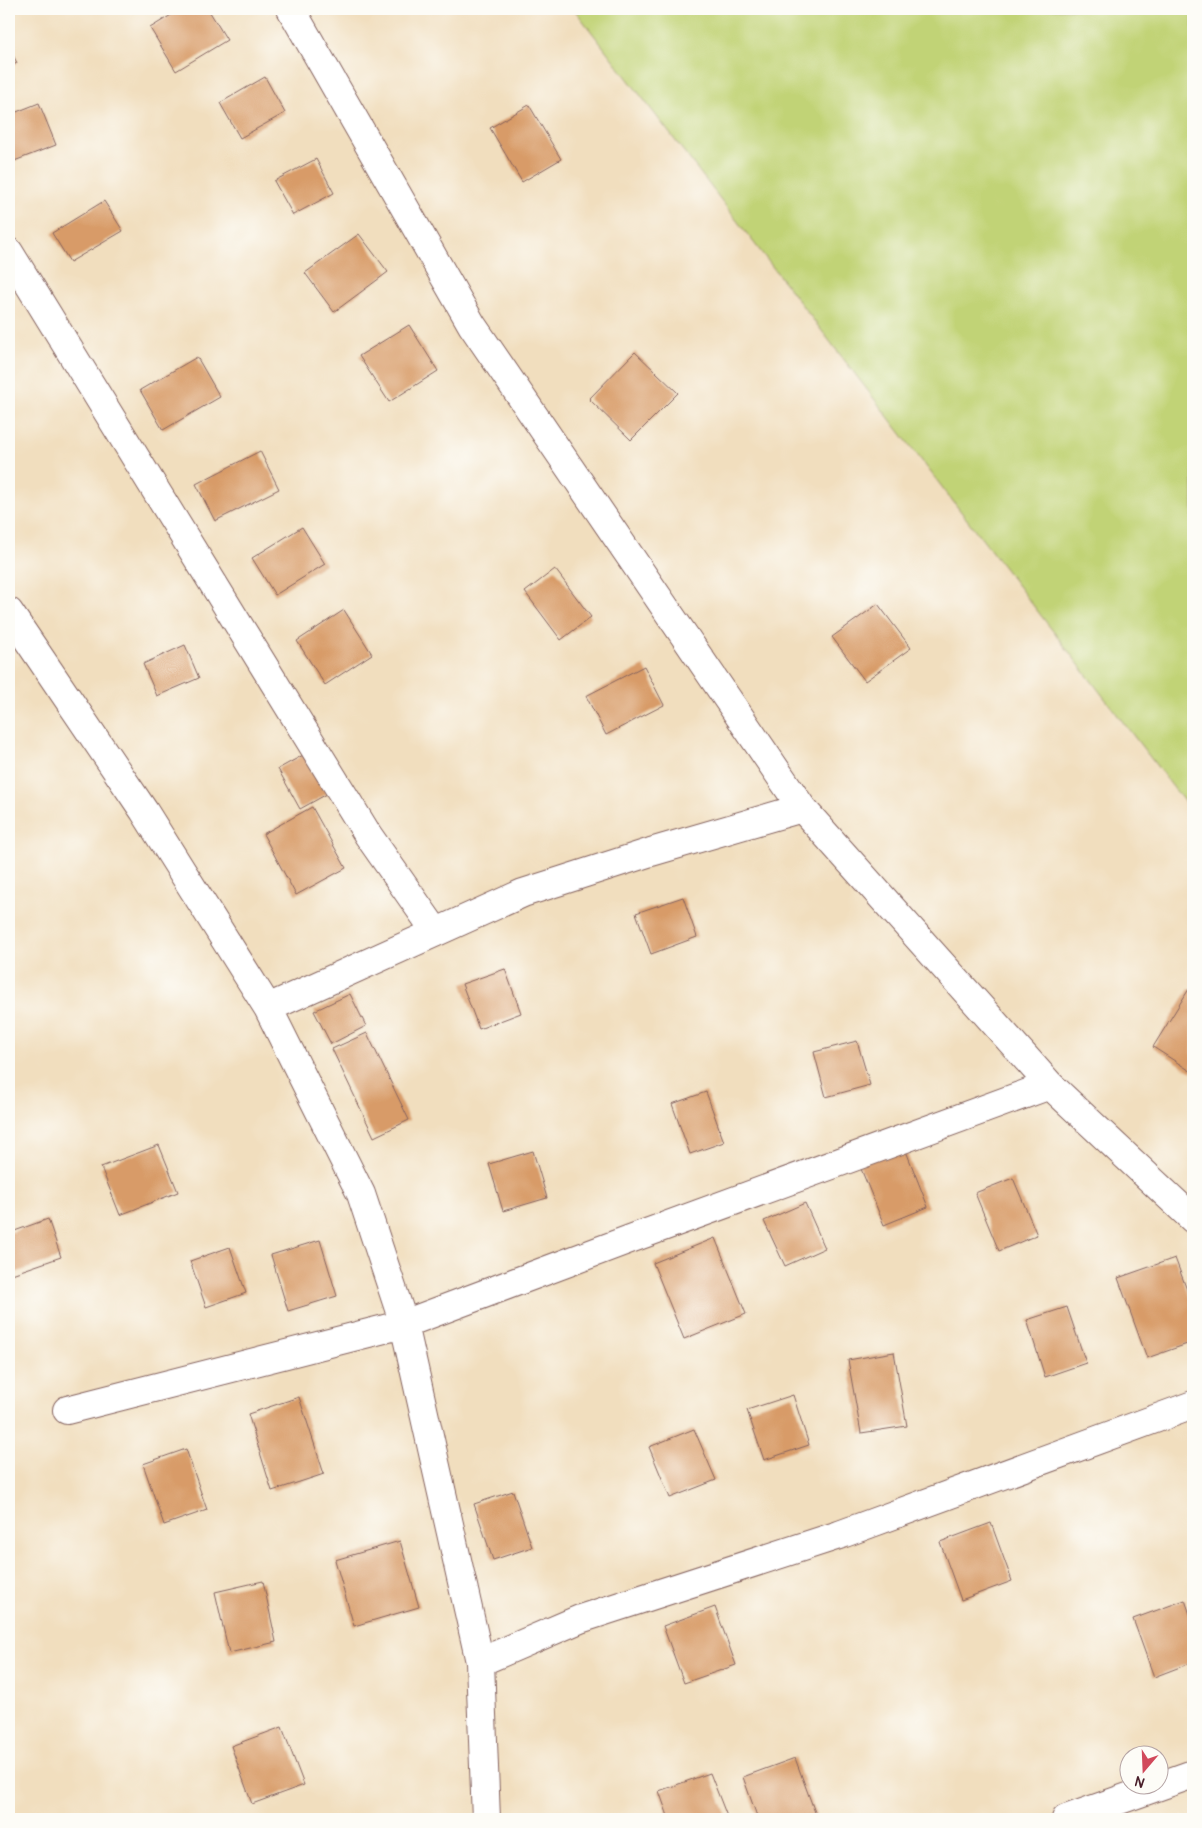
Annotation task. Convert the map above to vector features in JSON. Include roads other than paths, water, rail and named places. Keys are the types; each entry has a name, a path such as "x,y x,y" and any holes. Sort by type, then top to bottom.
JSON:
{"street":[{"path":"291,9 472,325 802,808 1050,1085 1193,1220"},
{"path":"9,252 368,835 436,932"},
{"path":"9,612 144,811 268,1008 362,1194 404,1324 480,1662 486,1819"},
{"path":"268,1008 523,893 651,852 802,808"},
{"path":"67,1410 404,1324 640,1235 1050,1085"},
{"path":"480,1662 580,1619 839,1536 1193,1405"},
{"path":"1066,1819 1193,1774"}]}
